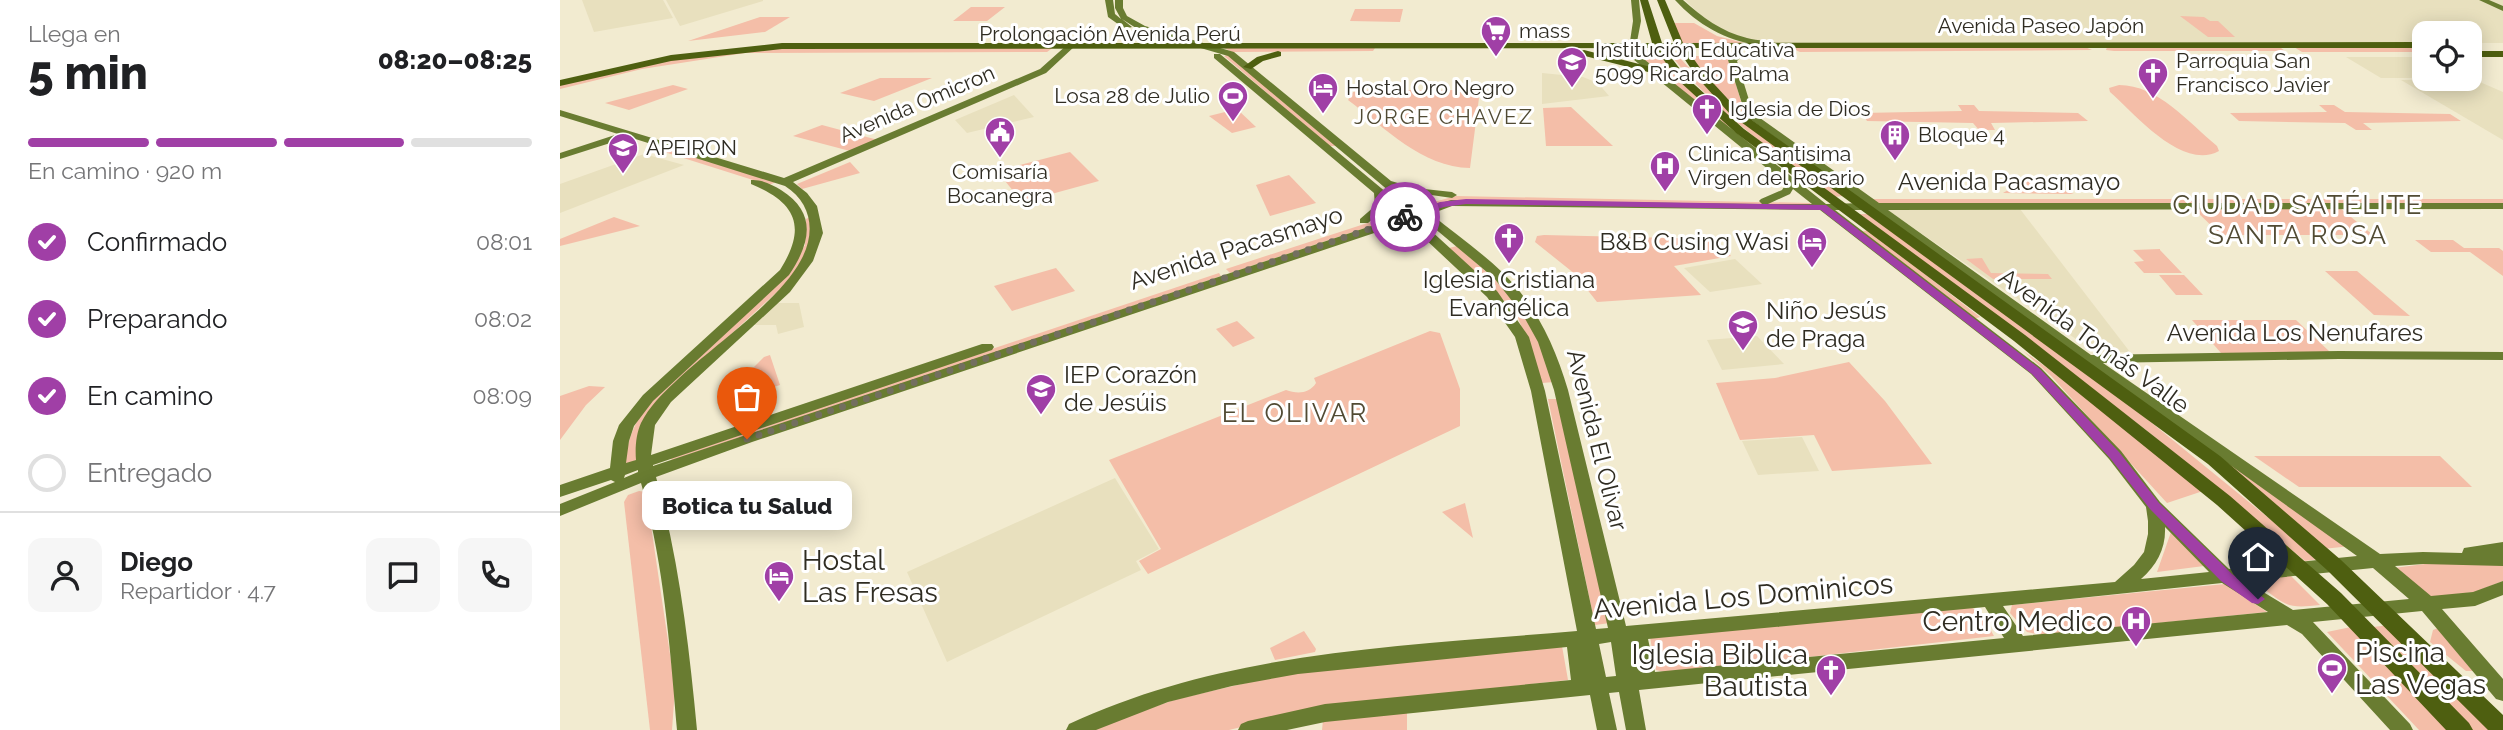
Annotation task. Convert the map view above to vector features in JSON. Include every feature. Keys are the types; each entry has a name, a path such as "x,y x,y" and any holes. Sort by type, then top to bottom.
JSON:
{"main road":[{"path":"1109,0 1109,11 1119,23 1186,46"},
{"name":"Avenida El Olivar","path":"1119,0 1119,8 1124,17 1142,28 1211,49 1266,98 1382,186"},
{"path":"1631,49 1637,21 1635,0"},
{"name":"Avenida Tomás Valle","path":"1644,0 1660,49 1696,91 1740,131 2088,359 2377,561 2426,603 2503,693"},
{"name":"Avenida Tomás Valle","path":"1661,0 1680,49 1706,83 1734,112 2148,439 2302,568 2348,611 2460,730"},
{"path":"1679,0 1711,29 1726,36 1784,48"},
{"path":"2483,0 2503,9"},
{"path":"1149,46 1163,38"},
{"path":"2093,45 2103,54"},
{"name":"Avenida Paseo Japón","path":"1660,49 2412,45"},
{"path":"2482,45 2503,45"},
{"name":"Prolongación Avenida Perú","path":"560,83 652,61 758,47 1069,51 1186,46 1231,54 1584,53 1631,49"},
{"name":"Avenida Paseo Japón","path":"1680,49 1741,54 1784,48 2103,54 2412,54"},
{"name":"Prolongación Avenida Perú","path":"560,90 654,68 749,54 1211,49 1660,49"},
{"name":"Avenida Tomás Valle","path":"1631,49 1648,69 1792,183 1847,203 2214,460 2334,565 2503,730"},
{"name":"Avenida Omicron","path":"781,186 1043,71 1069,51"},
{"path":"1584,53 1648,69"},
{"name":"Avenida El Olivar","path":"1231,54 1410,211 1492,294 1522,337 1538,391 1590,686"},
{"path":"1248,67 1260,59 1278,54"},
{"name":"Avenida Tomás Valle","path":"1741,54 1732,60 1749,114 2036,371 2115,455 2154,506 2227,578 2309,629 2403,730"},
{"path":"2482,54 2503,54"},
{"path":"560,113 619,135 781,186 816,214 819,229 813,255 791,284 661,405 649,422 643,450 659,520 687,730"},
{"path":"560,122 619,135"},
{"path":"560,155 619,135"},
{"path":"1765,201 1786,192 1792,183"},
{"path":"616,489 621,441 626,425 649,398 770,288 793,261 802,240 801,218 781,186"},
{"path":"1364,221 1381,206 1382,186 1452,195"},
{"name":"Avenida Pacasmayo","path":"560,491 617,471 646,468 825,412 1452,195 1847,203"},
{"name":"Avenida Pacasmayo","path":"560,510 616,489 646,468 1364,221 1451,203 2023,203 2503,199"},
{"path":"1443,231 1444,218 1453,210 1486,202"},
{"name":"Avenida Pacasmayo","path":"2258,202 2503,206"},
{"name":"Avenida El Olivar","path":"1410,211 1443,231 1498,275 1533,317 1547,346 1628,635 1626,681 1636,730"},
{"name":"Avenida Los Nenufares","path":"2088,359 2325,355 2503,356"},
{"name":"Avenida Los Nenufares","path":"2102,369 2113,364 2503,365"},
{"path":"2119,588 2147,566 2157,547 2158,528 2154,506"},
{"name":"Avenida Los Dominicos","path":"1076,730 1145,702 1206,683 1286,667 2227,578 2503,548"},
{"name":"Avenida Los Dominicos","path":"2423,558 2503,560"},
{"path":"2475,599 2503,588"},
{"path":"1248,730 1317,714 1626,681 2503,596"},
{"path":"1991,601 2017,643"},
{"path":"1628,635 1647,679"},
{"path":"1590,686 1607,730"}],"shaded area":[{"path":"582,0 663,0 673,18 594,32"},
{"path":"666,0 763,0 763,1 680,26"},
{"path":"1685,0 2503,0 2503,43 2482,43 2482,21 2412,21 2412,43 1781,44 1746,40 1715,29"},
{"path":"971,7 1005,7 987,21 953,21"},
{"path":"1355,9 1403,9 1400,22 1350,21"},
{"path":"2180,16 2204,17 2210,21 2218,21 2235,37 2208,37"},
{"path":"760,17 790,17 765,32 688,41"},
{"path":"1674,23 1694,23 1717,36 1744,43 1681,43"},
{"path":"1054,47 1047,52 745,53 642,69 560,89 560,84 658,61 776,48"},
{"path":"1222,47 1375,48 1373,51 1232,52"},
{"path":"2085,47 2092,50 1800,52 1793,49"},
{"path":"2107,47 2281,48 2285,51 2114,51 2106,50"},
{"path":"2294,47 2412,48 2412,52 2302,52"},
{"path":"1228,55 1336,146 1329,146 1224,56"},
{"path":"1639,56 1661,56 1729,126 1724,127"},
{"path":"1689,56 1730,56 1728,59 1745,114 1714,87"},
{"path":"2346,57 2412,57 2412,78 2381,78"},
{"path":"1673,58 1680,58 1726,108 1843,196 1834,197 1749,132 1709,97"},
{"name":"Institución Educativa 5099 Ricardo Palma","path":"1542,73 1583,77 1598,83 1609,96 1542,104"},
{"path":"880,78 932,78 874,101 840,93"},
{"path":"2401,80 2412,80 2412,86"},
{"path":"2482,83 2503,92 2503,140 2420,91 2482,91"},
{"path":"673,85 688,89 629,110 605,103"},
{"path":"2119,85 2147,91 2172,106 2217,146 2219,151 2205,155 2175,147 2146,126 2110,92 2109,88"},
{"path":"1480,90 1470,168 1436,161 1390,134 1348,100 1353,92"},
{"path":"1014,95 1034,117 967,133 955,120"},
{"path":"1958,105 1974,105 1979,111 2078,113 2088,121 1991,123 1995,130 1979,130 1973,123 1867,121 1862,113 1962,111"},
{"path":"2319,105 2334,105 2345,112 2450,114 2461,121 2363,123 2372,130 2356,130 2345,123 2239,121 2230,113 2327,112"},
{"path":"1571,107 1613,146 1546,146 1543,108"},
{"path":"1237,109 1256,127 1232,133 1209,116"},
{"path":"822,125 878,140 850,151 793,136"},
{"path":"665,146 776,182 769,185 655,149"},
{"path":"1070,152 1099,181 1022,202 997,171"},
{"name":"APEIRON","path":"644,154 684,165 560,213 560,184"},
{"path":"850,162 860,173 802,189 797,184"},
{"path":"1289,175 1316,203 1270,216 1256,185"},
{"path":"2027,179 2074,194 2003,193"},
{"path":"1456,196 1810,203 1814,206 1454,200 1424,208 1419,206"},
{"path":"1870,199 2503,199 2503,206 1878,206"},
{"path":"2193,208 2340,208 2373,235 2221,235"},
{"path":"2020,209 2130,352 2095,352 1887,210"},
{"path":"1395,214 1398,217 1230,273 1226,269"},
{"path":"1857,214 1868,214 2126,402 2319,559 2305,561 2146,430"},
{"path":"614,217 640,226 560,246 560,239"},
{"path":"810,217 811,254 787,283 670,390 639,459 624,465 634,428 648,403 790,272 805,245 806,219"},
{"path":"1868,230 1980,317 1974,319 1861,232"},
{"path":"1537,236 1715,239 1731,256 1674,266 1701,295 1597,302 1575,274 1535,242"},
{"path":"2415,240 2453,240 2464,248 2499,248 2503,251 2503,276 2470,252 2431,252"},
{"path":"1457,246 1508,291 1532,325 1554,382 1542,383 1516,312 1449,248"},
{"path":"2160,249 2182,273 2144,273 2134,262 2144,261 2133,250"},
{"path":"1982,258 1991,273 2048,274 2052,279 1993,279 1966,259"},
{"path":"1735,259 1762,284 1710,292 1684,268"},
{"path":"1056,268 1075,291 1012,311 994,286"},
{"path":"2325,271 2357,271 2410,316 2374,315"},
{"path":"1219,273 1221,276 676,461 667,458"},
{"path":"2159,275 2184,275 2203,295 2176,295"},
{"path":"776,303 799,303 804,327 778,334 776,325 754,325"},
{"path":"2192,320 2296,320 2330,352 2221,353"},
{"path":"1237,321 1255,338 1233,347 1216,329"},
{"path":"1430,331 1440,333 1460,389 1460,426 1148,574 1139,561 1161,549 1109,460 1286,390 1306,391 1316,383 1314,378"},
{"name":"Niño Jesús de Praga","path":"1757,336 1784,364 1722,370 1707,340"},
{"path":"2023,351 2203,491 2167,503 2051,376"},
{"path":"770,355 780,385 718,403 764,357"},
{"path":"1849,362 1885,401 1932,464 1832,471 1814,435 1740,440 1716,383 1775,378"},
{"path":"589,386 605,387 586,405 560,440 560,396"},
{"path":"1548,399 1558,399 1610,623 1595,625"},
{"path":"1802,437 1819,471 1758,475 1742,441"},
{"path":"2208,447 2351,546 2323,549"},
{"path":"2254,456 2440,456 2472,487 2299,487"},
{"path":"1115,478 1159,549 1136,561 1141,570 947,662 907,572"},
{"path":"639,491 646,492 675,688 672,730 650,730 624,502 628,495"},
{"path":"1465,503 1473,538 1442,512"},
{"path":"2171,532 2204,566 2157,572"},
{"path":"2432,563 2503,564 2503,581 2475,592 2431,597 2394,568"},
{"path":"2290,575 2320,605 2293,606 2260,586 2261,580"},
{"path":"2225,584 2267,612 2041,635 2027,632 2010,613 2012,605"},
{"path":"1967,605 1981,613 1994,636 1668,673 1656,670 1650,637"},
{"path":"2390,625 2491,730 2469,730 2373,627"},
{"path":"2351,627 2448,730 2419,730 2327,632"},
{"path":"2438,628 2473,671 2466,671 2430,642 2433,630"},
{"path":"1304,631 1316,649 1315,652 1275,660 1270,648"},
{"path":"1562,646 1568,680 1324,707 1229,730 1087,730 1177,699 1289,673"},
{"path":"1407,712 1407,730 1322,730 1323,720"}],"way so far":[{"path":"747,439 1405,217"}],"place":[{"name":"mass","path":"1496,58"},
{"name":"Institución Educativa 5099 Ricardo Palma","path":"1572,89"},
{"name":"Parroquia San Francisco Javier","path":"2153,100"},
{"name":"Hostal Oro Negro","path":"1323,115"},
{"name":"Losa 28 de Julio","path":"1233,123"},
{"name":"Iglesia de Dios","path":"1707,136"},
{"name":"Comisaría Bocanegra","path":"1000,159"},
{"name":"Bloque 4","path":"1895,162"},
{"name":"APEIRON","path":"623,175"},
{"name":"Clinica Santisima Virgen del Rosario","path":"1665,193"},
{"name":"Iglesia Cristiana Evangélica","path":"1509,265"},
{"name":"B&B Cusing Wasi","path":"1812,269"},
{"name":"Niño Jesús de Praga","path":"1743,352"},
{"name":"IEP Corazón de Jesúis","path":"1041,416"},
{"name":"Botica tu Salud","path":"747,439"},
{"name":"Hostal Las Fresas","path":"779,603"},
{"name":"Centro Medico","path":"2136,648"},
{"name":"Piscina Las Vegas","path":"2332,695"},
{"name":"Iglesia Biblica Bautista","path":"1831,697"}],"district":[{"name":"JORGE CHAVEZ","path":"1444,117"},
{"name":"CIUDAD SATÉLITE SANTA ROSA","path":"2298,220"},
{"name":"EL OLIVAR","path":"1295,413"}],"route":[{"path":"1405,217 1443,204 1466,202 1823,207 2036,371 2115,455 2154,506 2227,578 2258,599"}]}
